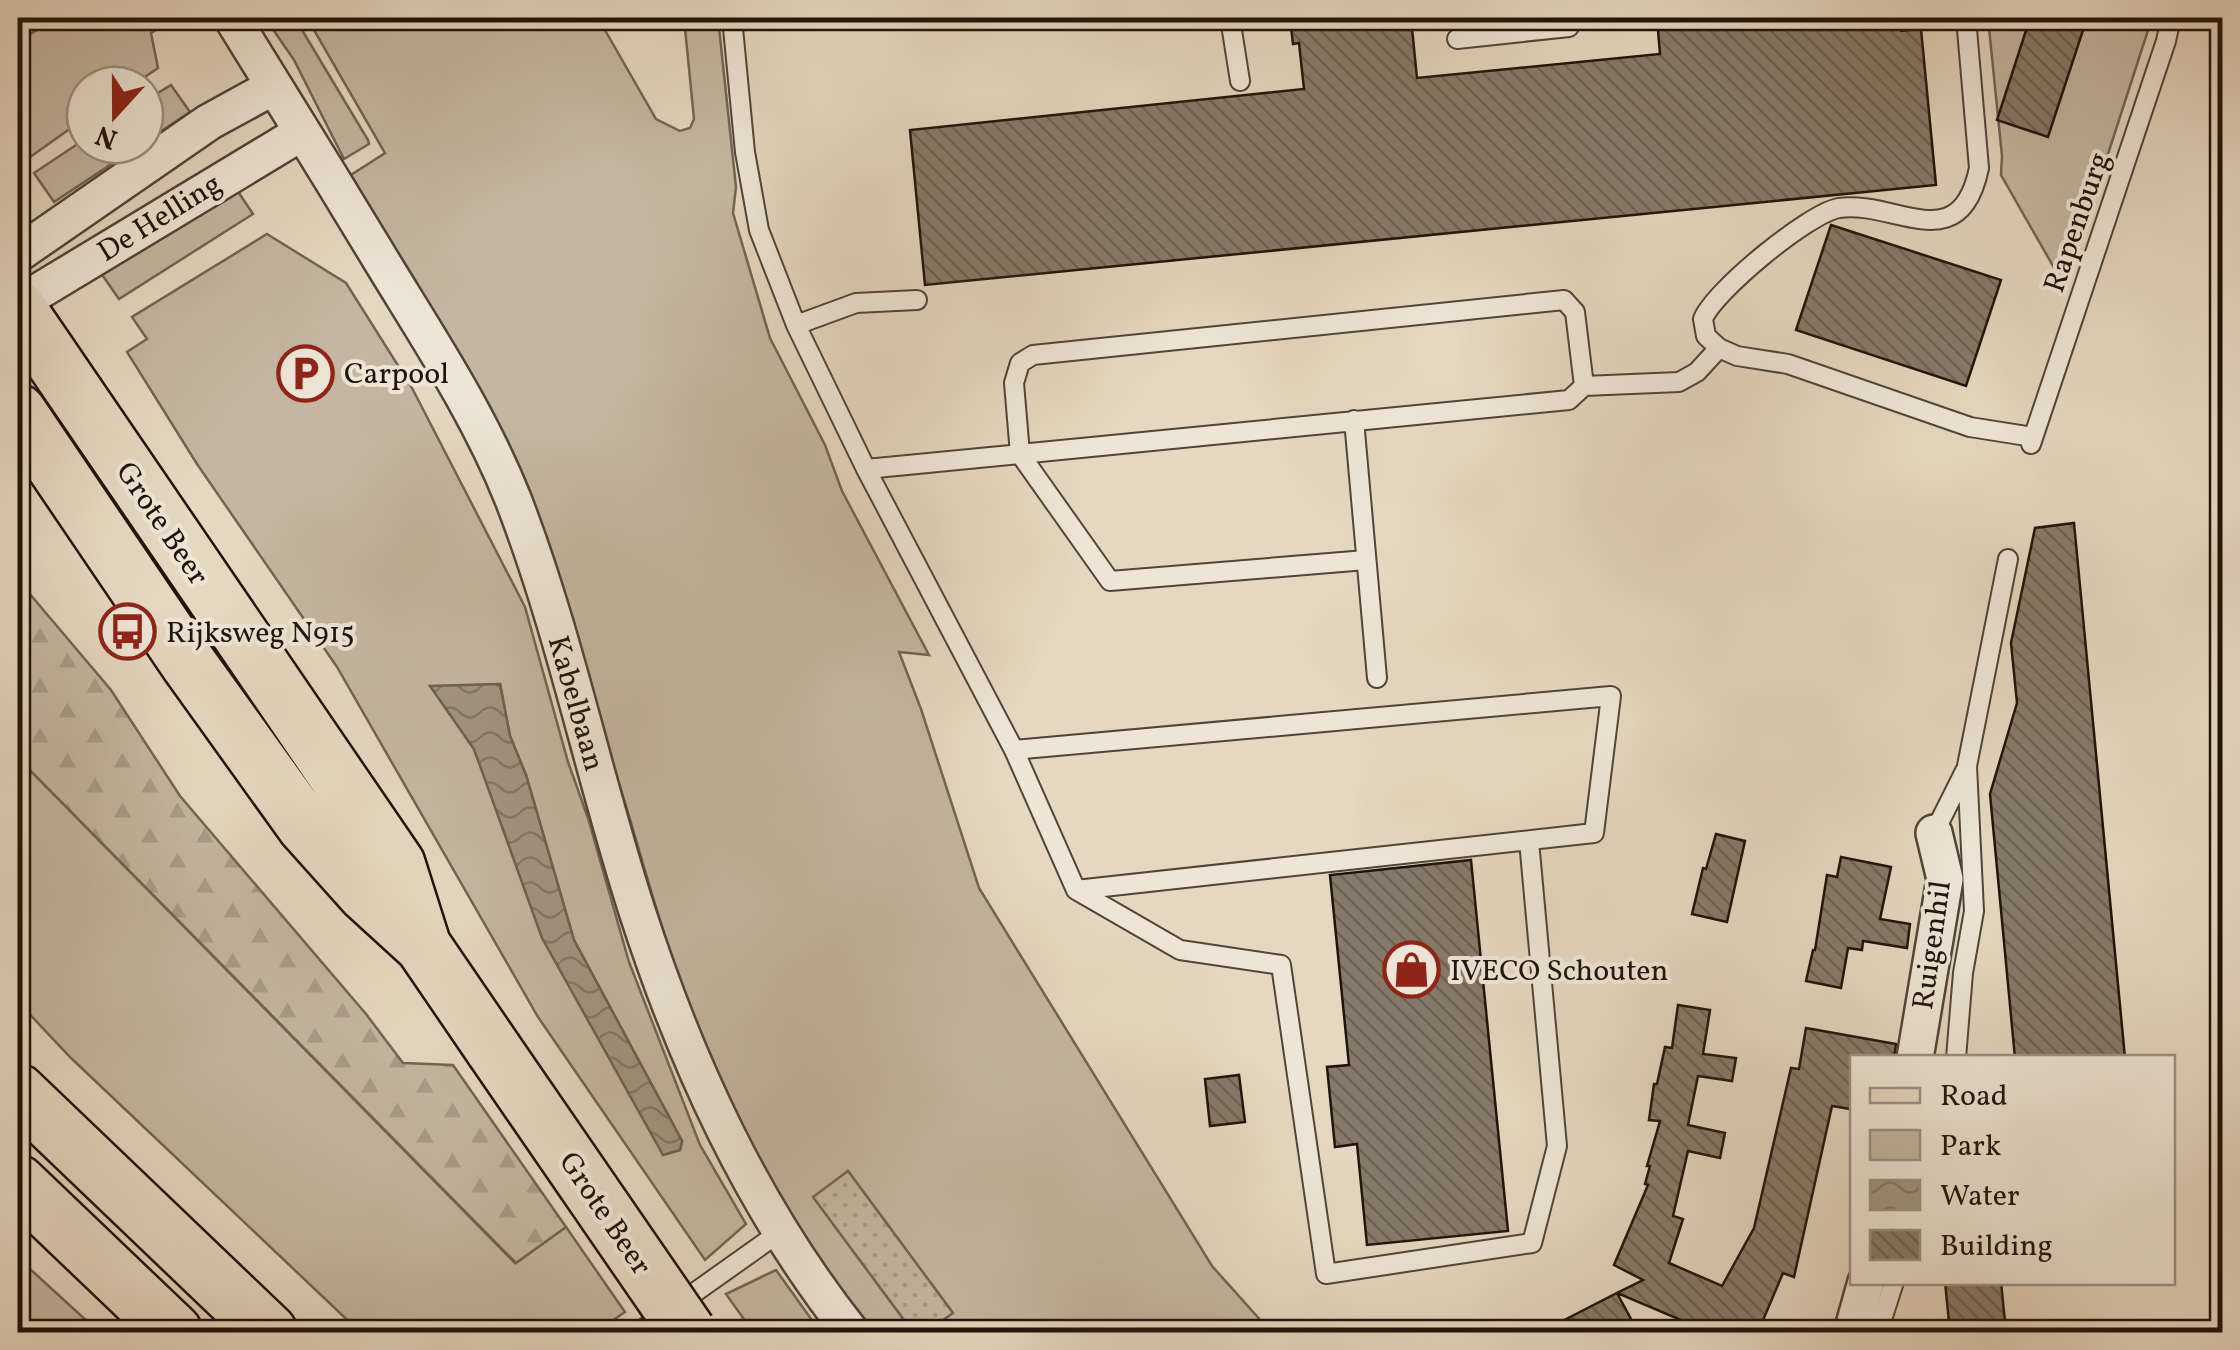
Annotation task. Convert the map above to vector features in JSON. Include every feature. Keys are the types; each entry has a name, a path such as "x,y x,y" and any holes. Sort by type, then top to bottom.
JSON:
{"main road":[{"name":"Grote Beer","path":"18,307 397,864 423,946"},
{"name":"Grote Beer","path":"18,412 188,663 315,839 365,893 423,946 688,1332"},
{"path":"18,1092 269,1332"},
{"path":"18,1183 174,1332"}],"street":[{"name":"Kabelbaan","path":"232,18 446,363 497,462 545,593 636,908 672,1010 728,1138 780,1232 851,1332"},
{"name":"De Helling","path":"18,254 209,122 272,87"},
{"name":"De Helling","path":"18,307 301,133"},
{"name":"Ruigenhil","path":"1915,1055 1944,879 1934,833"},
{"path":"1852,1332 1865,1285"}],"lane":[{"path":"732,18 745,152 759,230 796,325 866,469 1014,750 1076,890 1180,950 1281,966 1326,1274 1532,1242 1557,1146 1530,841"},
{"path":"1230,18 1240,81"},
{"path":"1456,38 1570,27 1568,18"},
{"path":"866,469 1570,400 1584,386 1678,382 1697,372 1719,348 1706,336 1703,319 1708,306 1807,222 1834,209 1850,208 1927,222 1950,218 1964,206 1975,189 1979,168 1966,18"},
{"name":"Rapenburg","path":"1719,348 1736,356 1788,364 1970,427 2032,441 2166,41 2170,18"},
{"path":"796,325 856,303 917,300"},
{"path":"1366,560 1110,580 1020,454 1014,383 1020,363 1033,355 1564,300 1575,312 1584,386"},
{"path":"1354,420 1377,678"},
{"path":"1956,1055 1963,974 1974,911 1967,766 2008,559"},
{"path":"1014,750 1611,696 1594,833 1076,890"},
{"path":"1934,833 1967,766"},
{"path":"639,1332 780,1232"},
{"path":"1878,1332 1893,1285"}],"green space":[{"path":"56,18 170,18 151,33 157,65 65,65 65,132 26,160 18,148 18,42"},
{"path":"307,18 598,18 656,119 680,131 690,128 694,119 684,18 718,18 736,187 733,213 770,338 825,445 842,491 929,655 899,652 979,888 1212,1266 1271,1332 926,1332 952,1312 848,1171 814,1198 913,1332 869,1332 779,1197 708,1053 670,951 607,748 398,258 351,175 385,153"},
{"path":"1988,18 2152,18 2065,287 2001,175"},
{"path":"296,20 368,140 369,144 344,159 294,60 270,25"},
{"path":"171,85 190,112 165,129 165,89"},
{"path":"65,152 65,165 110,165 54,202 34,173"},
{"path":"233,184 253,214 119,299 98,269"},
{"path":"267,234 346,283 411,386 525,607 629,962 700,1145 746,1224 705,1260 538,1017 337,667 197,464 127,352 147,339 132,317","holes":["500,684 510,736 526,775 574,940 682,1141 680,1150 663,1155 490,791 474,749 431,687"]},
{"path":"18,580 111,690 180,796 366,1014 403,1063 453,1065 566,1227 516,1263 18,758"},
{"path":"18,758 515,1263 566,1227 625,1312 596,1332 360,1332 71,1058 18,1002"},
{"path":"848,1171 953,1313 926,1332 913,1332 813,1197"},
{"path":"18,1258 99,1332 18,1332"},
{"path":"776,1270 821,1332 753,1332 726,1294"}],"water":[{"path":"500,684 510,736 526,775 574,940 682,1141 680,1150 663,1155 542,938 474,749 430,686"}],"building":[{"path":"1290,18 1411,18 1417,78 1660,54 1657,18 1900,18 1901,31 1921,29 1936,185 925,285 910,130 1304,89 1299,43 1293,44"},
{"path":"2030,18 2087,18 2048,137 1997,120"},
{"path":"1831,225 2001,280 1966,386 1796,330"},
{"path":"2074,523 2125,1055 2015,1055 1990,794 2017,703 2011,643 2035,528"},
{"path":"1716,834 1745,841 1727,922 1692,914"},
{"path":"1841,857 1891,867 1880,919 1910,924 1907,948 1863,941 1862,950 1848,948 1841,988 1806,981 1827,875 1837,877"},
{"name":"IVECO Schouten","path":"1471,860 1508,1231 1367,1245 1357,1144 1335,1147 1327,1067 1349,1065 1330,875"},
{"path":"1678,1005 1710,1010 1703,1054 1736,1058 1732,1081 1698,1076 1688,1125 1725,1133 1720,1158 1688,1151 1673,1216 1683,1219 1669,1263 1722,1286 1754,1228 1791,1068 1799,1069 1806,1028 1896,1044 1894,1055 1850,1055 1850,1109 1832,1106 1794,1277 1783,1273 1758,1332 1709,1332 1617,1293 1643,1280 1614,1265 1648,1185 1647,1166 1660,1121 1649,1120 1654,1084 1665,1047 1672,1048"},
{"path":"1239,1075 1245,1122 1210,1126 1205,1079"},
{"path":"1945,1285 2001,1285 2006,1332 1950,1332"},
{"path":"1617,1293 1638,1332 1541,1332"}],"place":[{"name":"Carpool","path":"305,373"},
{"name":"Rijksweg N915","path":"127,632"},
{"name":"IVECO Schouten","path":"1411,970"}]}
